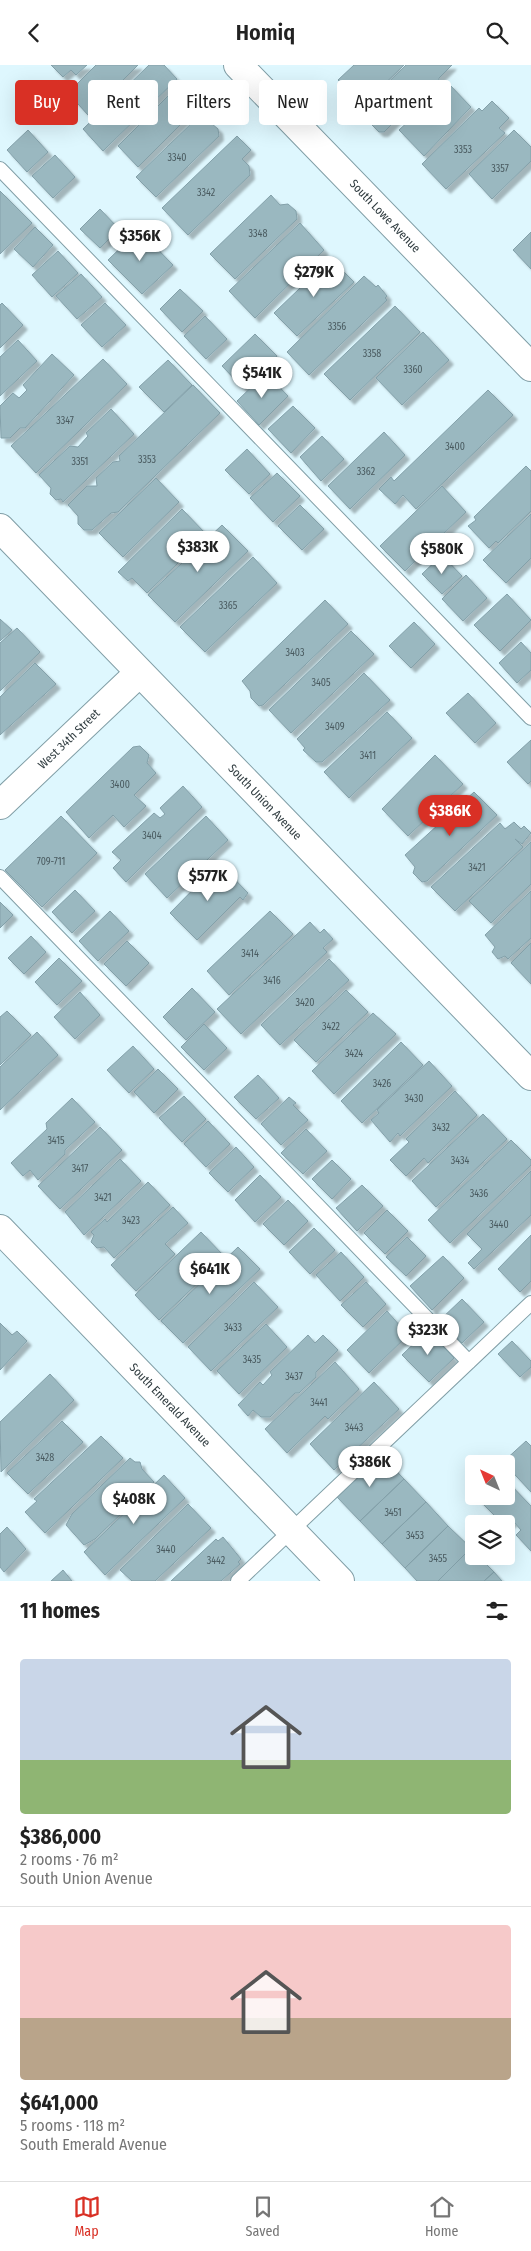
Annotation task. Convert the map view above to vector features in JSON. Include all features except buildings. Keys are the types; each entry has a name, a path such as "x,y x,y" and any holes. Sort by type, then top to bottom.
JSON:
{"street":[{"name":"South Lowe Avenue","path":"238,65 531,367"},
{"name":"South Union Avenue","path":"0,528 531,1076"},
{"name":"West 34th Street","path":"0,805 139,673"},
{"name":"South Emerald Avenue","path":"0,1229 340,1581"}],"lane":[{"path":"0,169 531,718"},
{"path":"0,877 469,1362"},
{"path":"238,1581 531,1303"}]}
